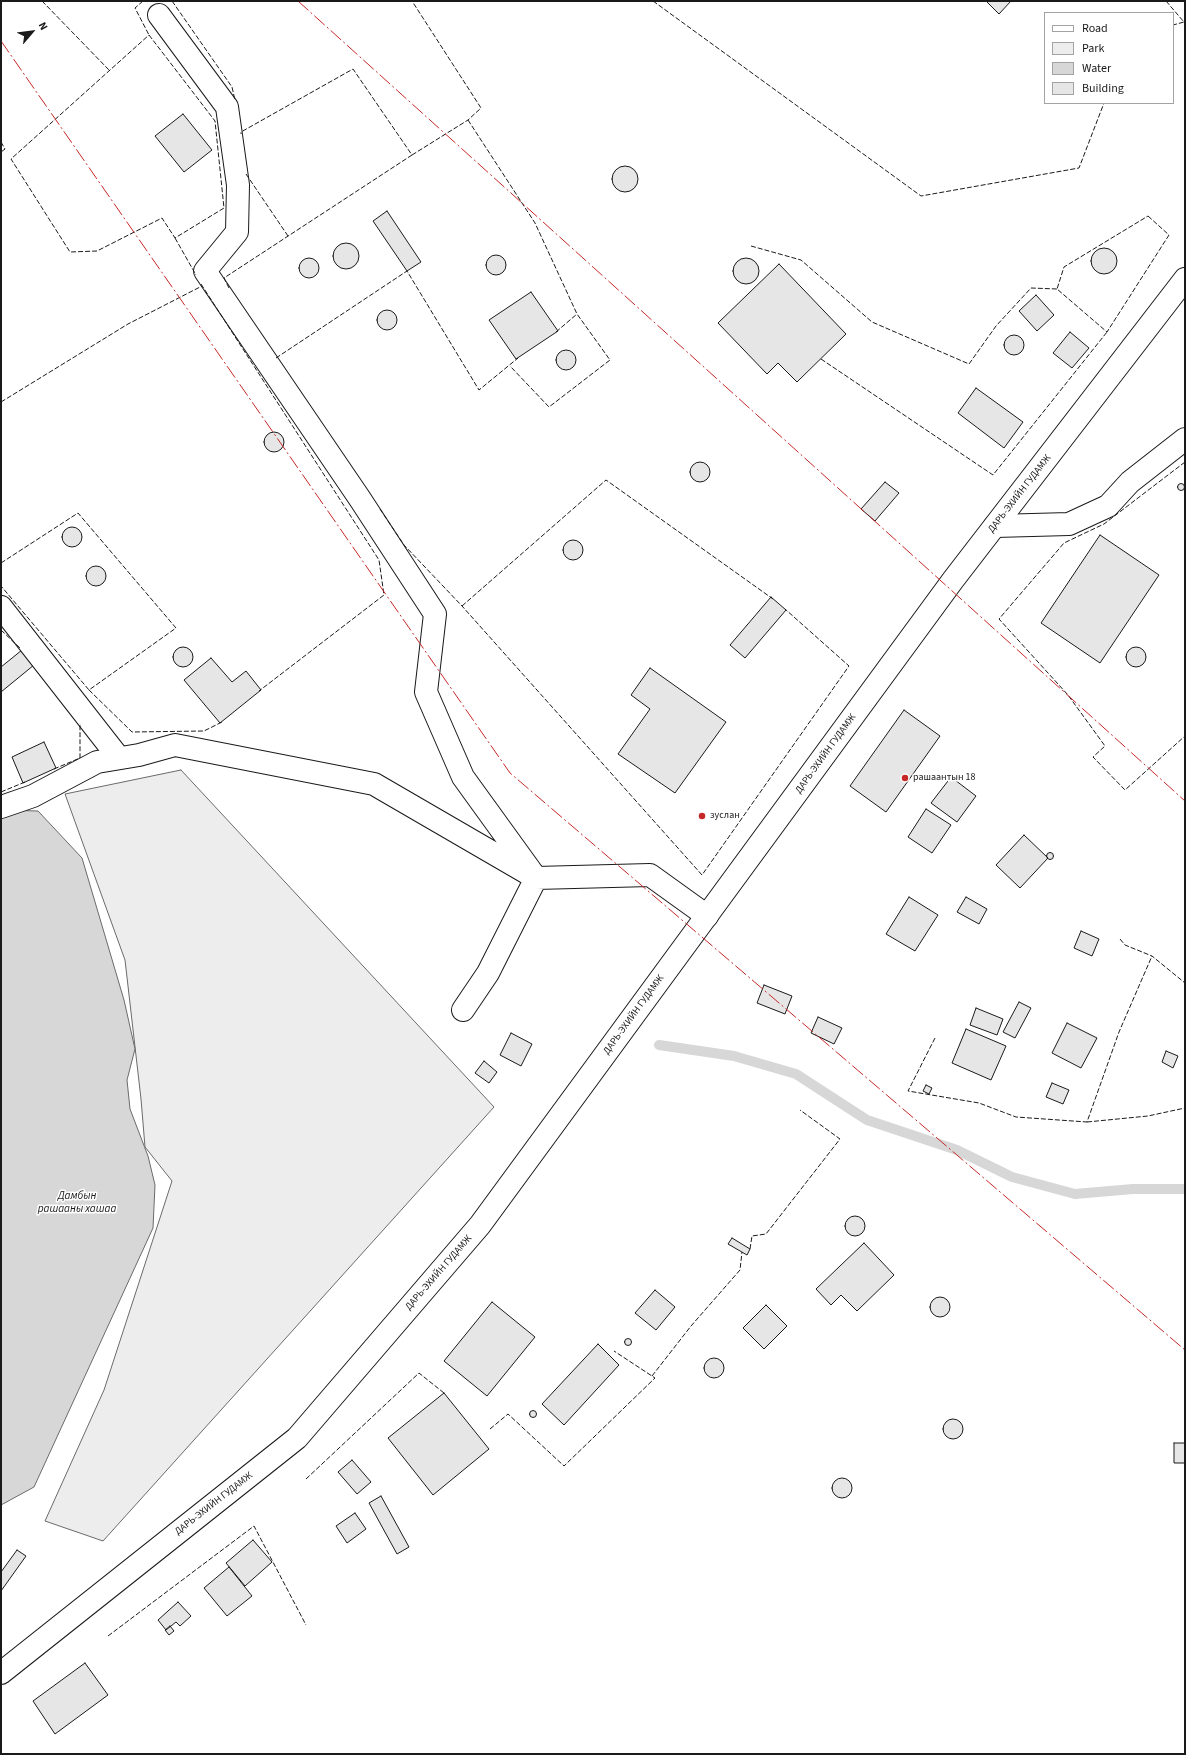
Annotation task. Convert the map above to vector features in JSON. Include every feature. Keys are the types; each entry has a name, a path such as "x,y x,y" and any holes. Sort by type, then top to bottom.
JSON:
{"street":[{"path":"159,15 227,107 238,185 237,232 205,272 360,499 435,614 426,692 463,777 536,878"},
{"name":"ДАРЬ-ЭХИЙН ГУДАМЖ","path":"1,1673 297,1438 480,1225 953,580 1185,279"},
{"path":"995,526 1069,524 1108,506 1130,482 1185,439"},
{"path":"1,606 119,758"},
{"path":"1,807 33,796 97,762 139,755 175,744 374,784 536,878 650,875 707,916"},
{"path":"463,1010 495,960 536,878"}],"green space":[{"path":"181,770 494,1107 103,1541 45,1521 104,1390 172,1181 145,1147 125,960 65,794"}],"water":[{"name":"Дамбын рашааны хашаа","path":"1,810 38,811 82,858 124,1000 135,1049 127,1080 130,1109 148,1156 155,1185 153,1228 34,1487 1,1505"}],"building":[{"path":"986,1 1011,1 999,14"},
{"path":"183,114 212,150 184,172 155,136"},
{"path":"625,166 634,170 638,179 634,188 625,192 616,188 612,179 616,170"},
{"path":"387,211 421,262 407,271 373,221"},
{"path":"346,243 355,247 359,256 355,265 346,269 337,265 333,256 337,247"},
{"path":"1104,248 1113,252 1117,261 1113,270 1104,274 1095,270 1091,261 1095,252"},
{"path":"492,255 500,255 506,261 506,269 500,275 492,275 486,269 486,261"},
{"path":"305,258 313,258 319,264 319,272 313,278 305,278 299,272 299,264"},
{"path":"746,258 755,262 759,271 755,280 746,284 737,280 733,271 737,262"},
{"path":"779,264 846,334 797,382 778,363 767,374 718,323"},
{"path":"531,292 558,331 516,359 489,320"},
{"path":"1036,295 1054,315 1037,331 1019,311"},
{"path":"383,310 391,310 397,316 397,324 391,330 383,330 377,324 377,316"},
{"path":"1070,332 1089,348 1072,368 1053,353"},
{"path":"1010,335 1018,335 1024,341 1024,349 1018,355 1010,355 1004,349 1004,341"},
{"path":"562,350 570,350 576,356 576,364 570,370 562,370 556,364 556,356"},
{"path":"976,388 1023,422 1004,448 958,413"},
{"path":"270,432 278,432 284,438 284,446 278,452 270,452 264,446 264,438"},
{"path":"696,462 704,462 710,468 710,476 704,482 696,482 690,476 690,468"},
{"path":"885,482 899,493 875,521 861,509"},
{"path":"1181,484 1184,487 1181,490 1178,487"},
{"path":"68,527 76,527 82,533 82,541 76,547 68,547 62,541 62,533"},
{"path":"1100,535 1159,575 1100,663 1041,623"},
{"path":"569,540 577,540 583,546 583,554 577,560 569,560 563,554 563,546"},
{"path":"92,566 100,566 106,572 106,580 100,586 92,586 86,580 86,572"},
{"path":"771,597 786,610 745,658 730,645"},
{"path":"179,647 187,647 193,653 193,661 187,667 179,667 173,661 173,653"},
{"path":"1132,647 1140,647 1146,653 1146,661 1140,667 1132,667 1126,661 1126,653"},
{"path":"22,650 34,665 1,692 1,667"},
{"path":"211,658 232,682 246,671 261,690 220,723 184,680"},
{"path":"650,668 726,722 675,793 618,754 650,709 631,695"},
{"path":"904,710 940,736 886,812 850,786"},
{"path":"44,742 56,768 23,783 12,757"},
{"path":"951,777 976,796 957,822 931,803"},
{"path":"926,809 951,825 932,853 908,837"},
{"path":"1024,835 1048,858 1020,888 996,865"},
{"path":"1050,853 1053,856 1050,859 1047,856"},
{"path":"909,897 938,915 915,951 886,934"},
{"path":"966,897 987,909 979,924 957,912"},
{"path":"1081,931 1099,939 1092,956 1074,948"},
{"path":"764,985 792,996 785,1014 757,1003"},
{"path":"1019,1002 1031,1008 1015,1038 1003,1032"},
{"path":"976,1008 1003,1019 997,1035 970,1025"},
{"path":"818,1017 842,1028 834,1044 811,1033"},
{"path":"1067,1023 1097,1038 1081,1068 1052,1053"},
{"path":"966,1029 1006,1046 991,1080 952,1063"},
{"path":"511,1033 532,1044 521,1066 500,1055"},
{"path":"1166,1051 1178,1056 1173,1068 1162,1062"},
{"path":"484,1061 497,1072 489,1083 475,1073"},
{"path":"1052,1083 1069,1090 1063,1104 1046,1097"},
{"path":"926,1085 932,1088 929,1094 923,1091"},
{"path":"851,1216 859,1216 865,1222 865,1230 859,1236 851,1236 845,1230 845,1222"},
{"path":"732,1238 750,1249 747,1255 728,1244"},
{"path":"864,1243 894,1275 857,1311 841,1295 831,1305 816,1289"},
{"path":"655,1290 675,1307 656,1330 635,1313"},
{"path":"936,1297 944,1297 950,1303 950,1311 944,1317 936,1317 930,1311 930,1303"},
{"path":"492,1302 535,1337 487,1396 444,1361"},
{"path":"766,1305 787,1326 764,1349 743,1328"},
{"path":"628,1339 631,1342 628,1345 625,1342"},
{"path":"598,1344 619,1365 564,1425 542,1404"},
{"path":"710,1358 718,1358 724,1364 724,1372 718,1378 710,1378 704,1372 704,1364"},
{"path":"444,1393 489,1449 433,1495 388,1438"},
{"path":"533,1411 536,1414 533,1417 530,1414"},
{"path":"949,1419 957,1419 963,1425 963,1433 957,1439 949,1439 943,1433 943,1425"},
{"path":"1174,1443 1185,1443 1185,1463 1174,1463"},
{"path":"352,1460 371,1482 357,1494 338,1472"},
{"path":"838,1478 846,1478 852,1484 852,1492 846,1498 838,1498 832,1492 832,1484"},
{"path":"381,1496 409,1547 397,1554 369,1503"},
{"path":"355,1513 366,1529 347,1543 336,1526"},
{"path":"253,1540 272,1562 245,1586 226,1563"},
{"path":"17,1550 26,1556 1,1591 1,1572"},
{"path":"229,1567 252,1596 227,1616 204,1588"},
{"path":"178,1602 191,1616 180,1626 176,1622 166,1630 158,1620"},
{"path":"170,1626 174,1631 169,1635 165,1630"},
{"path":"85,1663 108,1695 55,1734 33,1701"}],"waterway":[{"path":"659,1045 734,1056 796,1074 867,1120 957,1150 1012,1177 1075,1194 1133,1189 1185,1189"}],"fence":[{"path":"42,1 109,70"},
{"path":"143,1 135,8 149,35"},
{"path":"172,1 232,87 235,100"},
{"path":"412,1 481,108 468,120 412,155"},
{"path":"653,1 921,196 1079,168 1104,104"},
{"path":"1166,1 1184,22 1174,25"},
{"path":"149,35 215,121 224,208 175,238 162,218 97,251 70,252 11,159 149,35"},
{"path":"229,288 224,278 412,155 353,69 241,132 241,134"},
{"path":"468,120 535,223 577,314 610,360 549,407 510,366"},
{"path":"1,142 5,149 1,152"},
{"path":"246,174 288,236"},
{"path":"1148,216 1169,235 1107,332 1057,289 1064,267 1148,216"},
{"path":"175,238 196,275"},
{"path":"751,246 801,260 872,322 969,364 996,326 1031,288 1057,289"},
{"path":"276,358 407,271 479,390 518,358"},
{"path":"201,284 379,560 384,595 259,691"},
{"path":"1,402 128,324 202,286"},
{"path":"556,332 577,314"},
{"path":"821,359 993,475 1107,332"},
{"path":"1185,462 1104,524 1064,543 999,619 1068,695 1105,746 1093,757 1125,790 1185,736"},
{"path":"462,606 606,480 773,599"},
{"path":"380,509 404,545 462,606 702,875 849,666 785,609"},
{"path":"1,563 78,513 176,628 89,690 1,586"},
{"path":"1,630 20,648"},
{"path":"89,690 132,732 204,731 222,722"},
{"path":"54,769 80,758 80,723"},
{"path":"1,792 25,782"},
{"path":"1120,939 1125,945 1152,956 1185,983"},
{"path":"935,1038 908,1091 979,1103 1016,1117 1087,1122 1119,1032 1152,956"},
{"path":"1087,1122 1148,1116 1185,1108"},
{"path":"750,1249 752,1236 766,1234 840,1139 800,1110"},
{"path":"652,1376 691,1326 740,1270 742,1252"},
{"path":"490,1429 508,1414 564,1466 655,1378 614,1351"},
{"path":"306,1479 419,1373 444,1393"},
{"path":"108,1636 254,1526 306,1625"}],"power":[{"path":"298,1 1185,801"},
{"path":"1,41 510,773 1185,1350"}],"place":[{"name":"рашаантын 18","path":"905,778"},
{"name":"зуслан","path":"702,816"}]}
